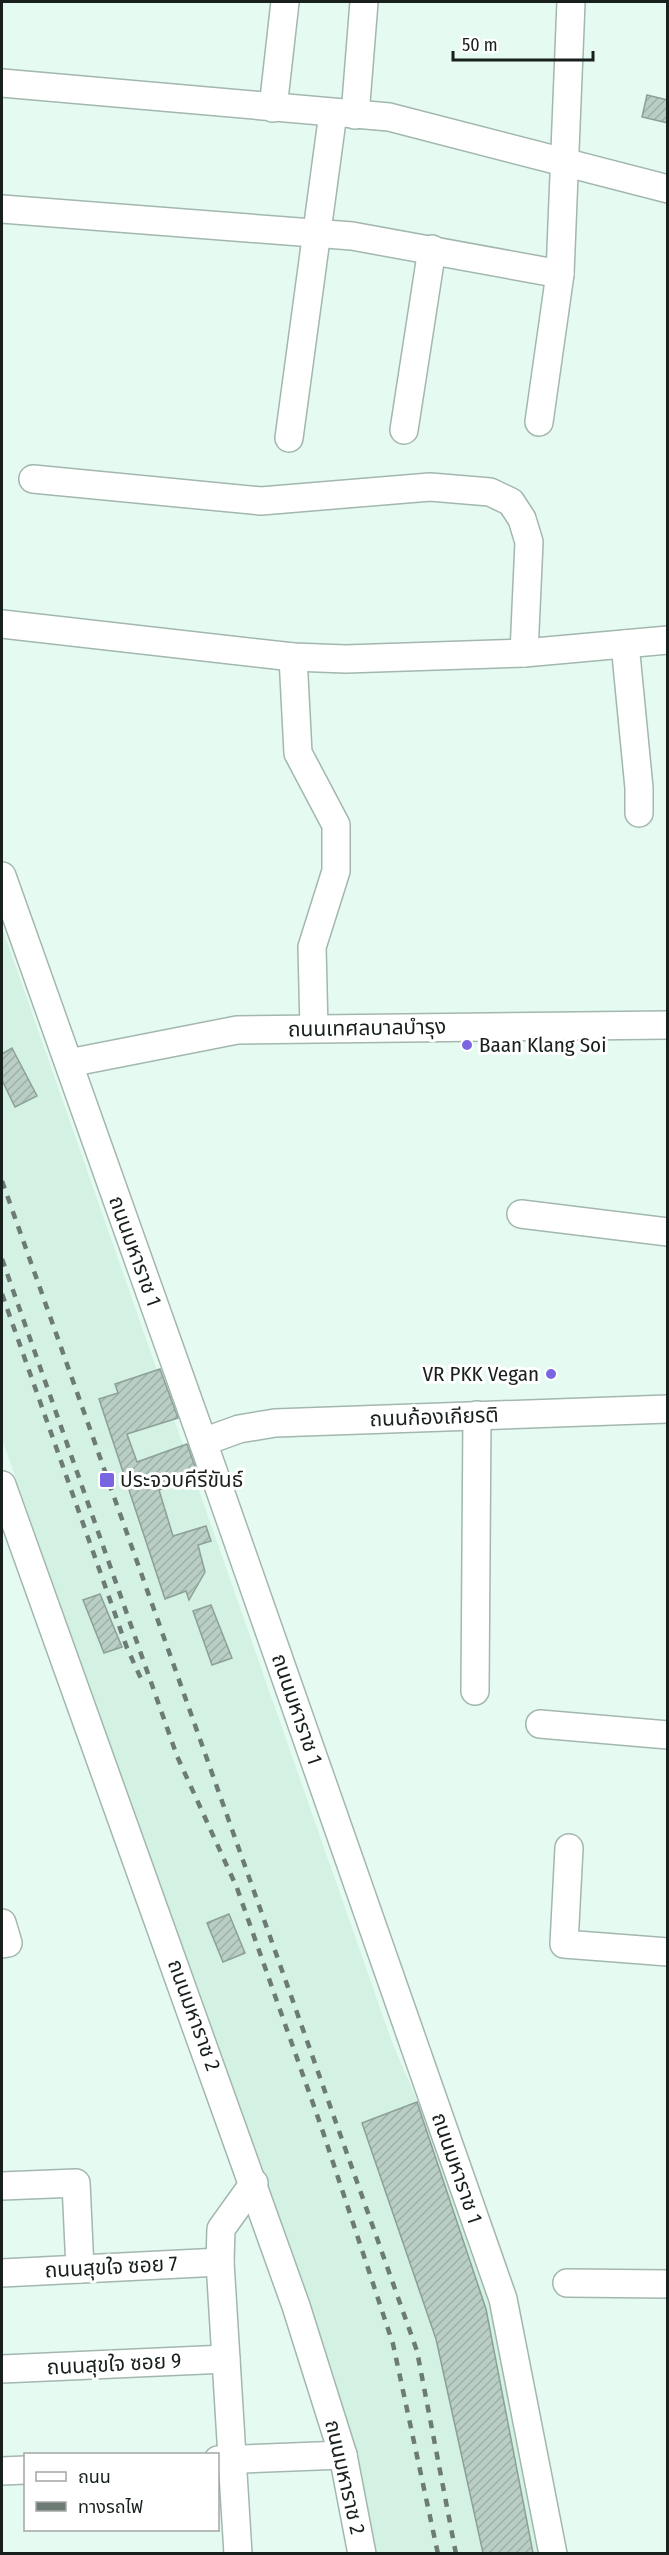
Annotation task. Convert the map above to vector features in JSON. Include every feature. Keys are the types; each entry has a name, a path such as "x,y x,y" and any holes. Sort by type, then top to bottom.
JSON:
{"street":[{"path":"273,108 285,2"},
{"path":"289,438 316,232 344,114 364,2"},
{"path":"538,422 560,274 571,2"},
{"path":"2,83 390,117 668,189"},
{"path":"2,209 316,232 432,249 560,274"},
{"path":"404,430 432,249"},
{"path":"33,479 261,501 430,487 490,492 511,502 522,519 529,543 524,653"},
{"path":"2,624 293,657 346,659 524,653 668,640"},
{"path":"625,644 639,788 639,813"},
{"path":"293,657 298,753 336,825 336,871 312,947 315,1028"},
{"name":"ถนนมหาราช 1","path":"2,876 503,2299 553,2553"},
{"name":"ถนนเทศลบาลบำรุง","path":"69,1063 237,1030 668,1025"},
{"path":"522,1214 668,1232"},
{"name":"ถนนก้องเกียรติ","path":"203,1442 239,1429 275,1424 668,1408"},
{"path":"476,1690 477,1415"},
{"name":"ถนนมหาราช 2","path":"2,1485 10,1540 254,2183 343,2455 362,2553"},
{"path":"540,1724 668,1735"},
{"path":"569,1848 564,1944 668,1952"},
{"path":"2,1923 8,1943 2,1944"},
{"path":"2,2186 76,2183 80,2269"},
{"path":"238,2553 224,2460 226,2359 220,2262 221,2229 254,2183"},
{"name":"ถนนสุขใจ ซอย 7","path":"2,2273 220,2262"},
{"path":"567,2283 668,2284"},
{"name":"ถนนสุขใจ ซอย 9","path":"2,2369 226,2359"},
{"path":"224,2460 343,2455"},
{"path":"2,2471 24,2470"}],"shaded area":[{"path":"2,927 392,2042 437,2146 492,2303 540,2553 374,2553 258,2164 2,1439"}],"building":[{"path":"647,95 668,100 668,123 642,117"},
{"path":"12,1048 37,1096 15,1107 2,1080 2,1054"},
{"path":"160,1369 178,1418 127,1434 137,1462 187,1444 198,1475 159,1490 173,1536 206,1526 211,1541 198,1545 205,1572 189,1600 186,1591 165,1599 99,1399 118,1393 115,1384"},
{"path":"100,1594 122,1647 104,1653 83,1600"},
{"path":"211,1605 232,1658 212,1665 193,1611"},
{"path":"229,1914 245,1953 223,1962 207,1923"},
{"path":"417,2102 486,2309 533,2553 483,2553 436,2339 362,2123"}],"railway":[{"path":"2,1181 417,2351 456,2554"},
{"path":"2,1259 177,1756 237,1888 322,2129 393,2344 438,2554"},
{"path":"2,1294 127,1648 143,1683"}],"place":[{"name":"Baan Klang Soi","path":"467,1045"},
{"name":"VR PKK Vegan","path":"551,1374"},
{"name":"ประจวบคีรีขันธ์","path":"107,1480"}]}
